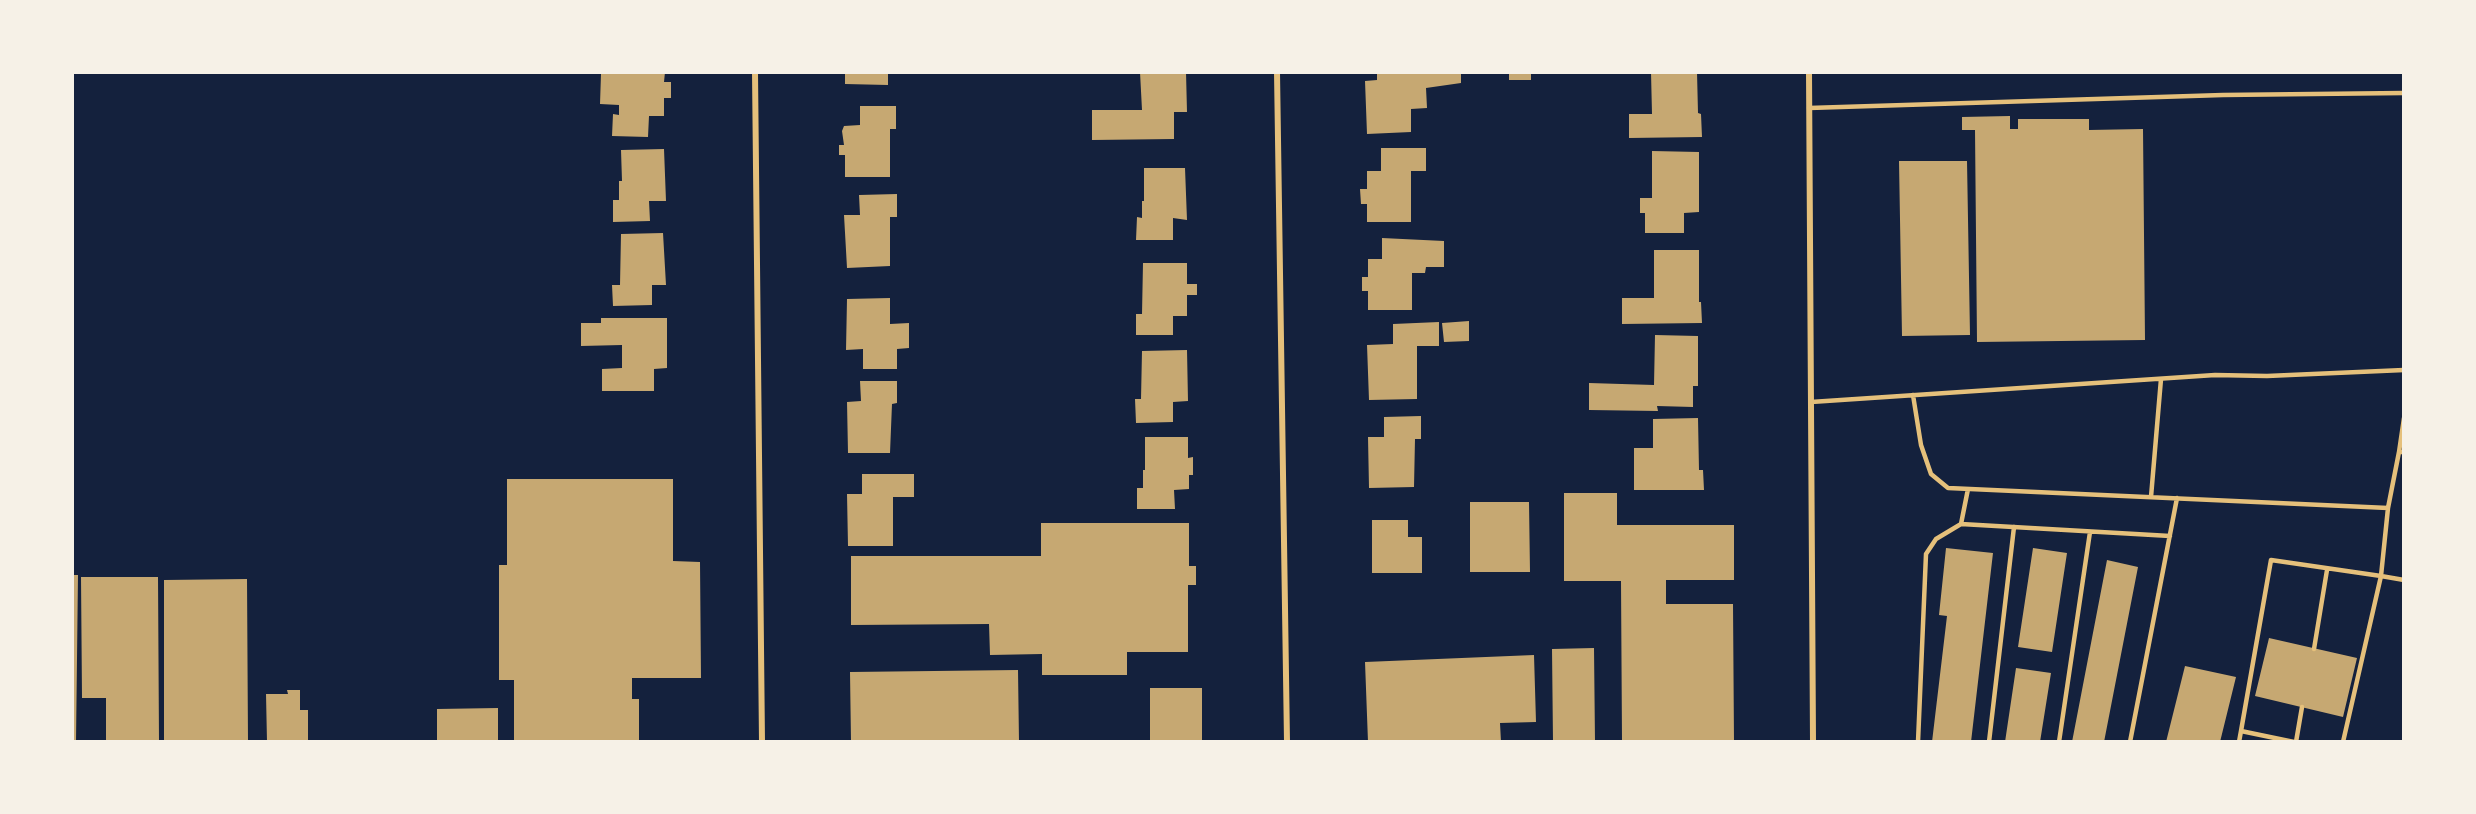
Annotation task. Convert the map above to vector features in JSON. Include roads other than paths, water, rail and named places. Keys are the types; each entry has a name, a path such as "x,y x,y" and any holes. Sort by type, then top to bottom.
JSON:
{"street":[{"path":"755,72 762,742"},
{"path":"1277,72 1287,742"},
{"path":"1809,72 1814,742"}],"lane":[{"path":"1809,108 2223,95 2404,93"},
{"path":"1811,402 2160,379 2404,370"},
{"path":"2151,497 2160,379"},
{"path":"1913,395 1921,445 1931,474 1948,488 2388,508"},
{"path":"2343,742 2381,576 2388,508 2401,452 2404,418"},
{"path":"1961,524 1968,489"},
{"path":"2130,742 2178,498"},
{"path":"1918,742 1926,554 1936,539 1961,524 2170,536"},
{"path":"1989,742 2014,527"},
{"path":"2059,742 2090,532"},
{"path":"2239,742 2271,561 2404,580"},
{"path":"2314,649 2327,570"},
{"path":"2241,731 2295,742 2302,707"}]}
